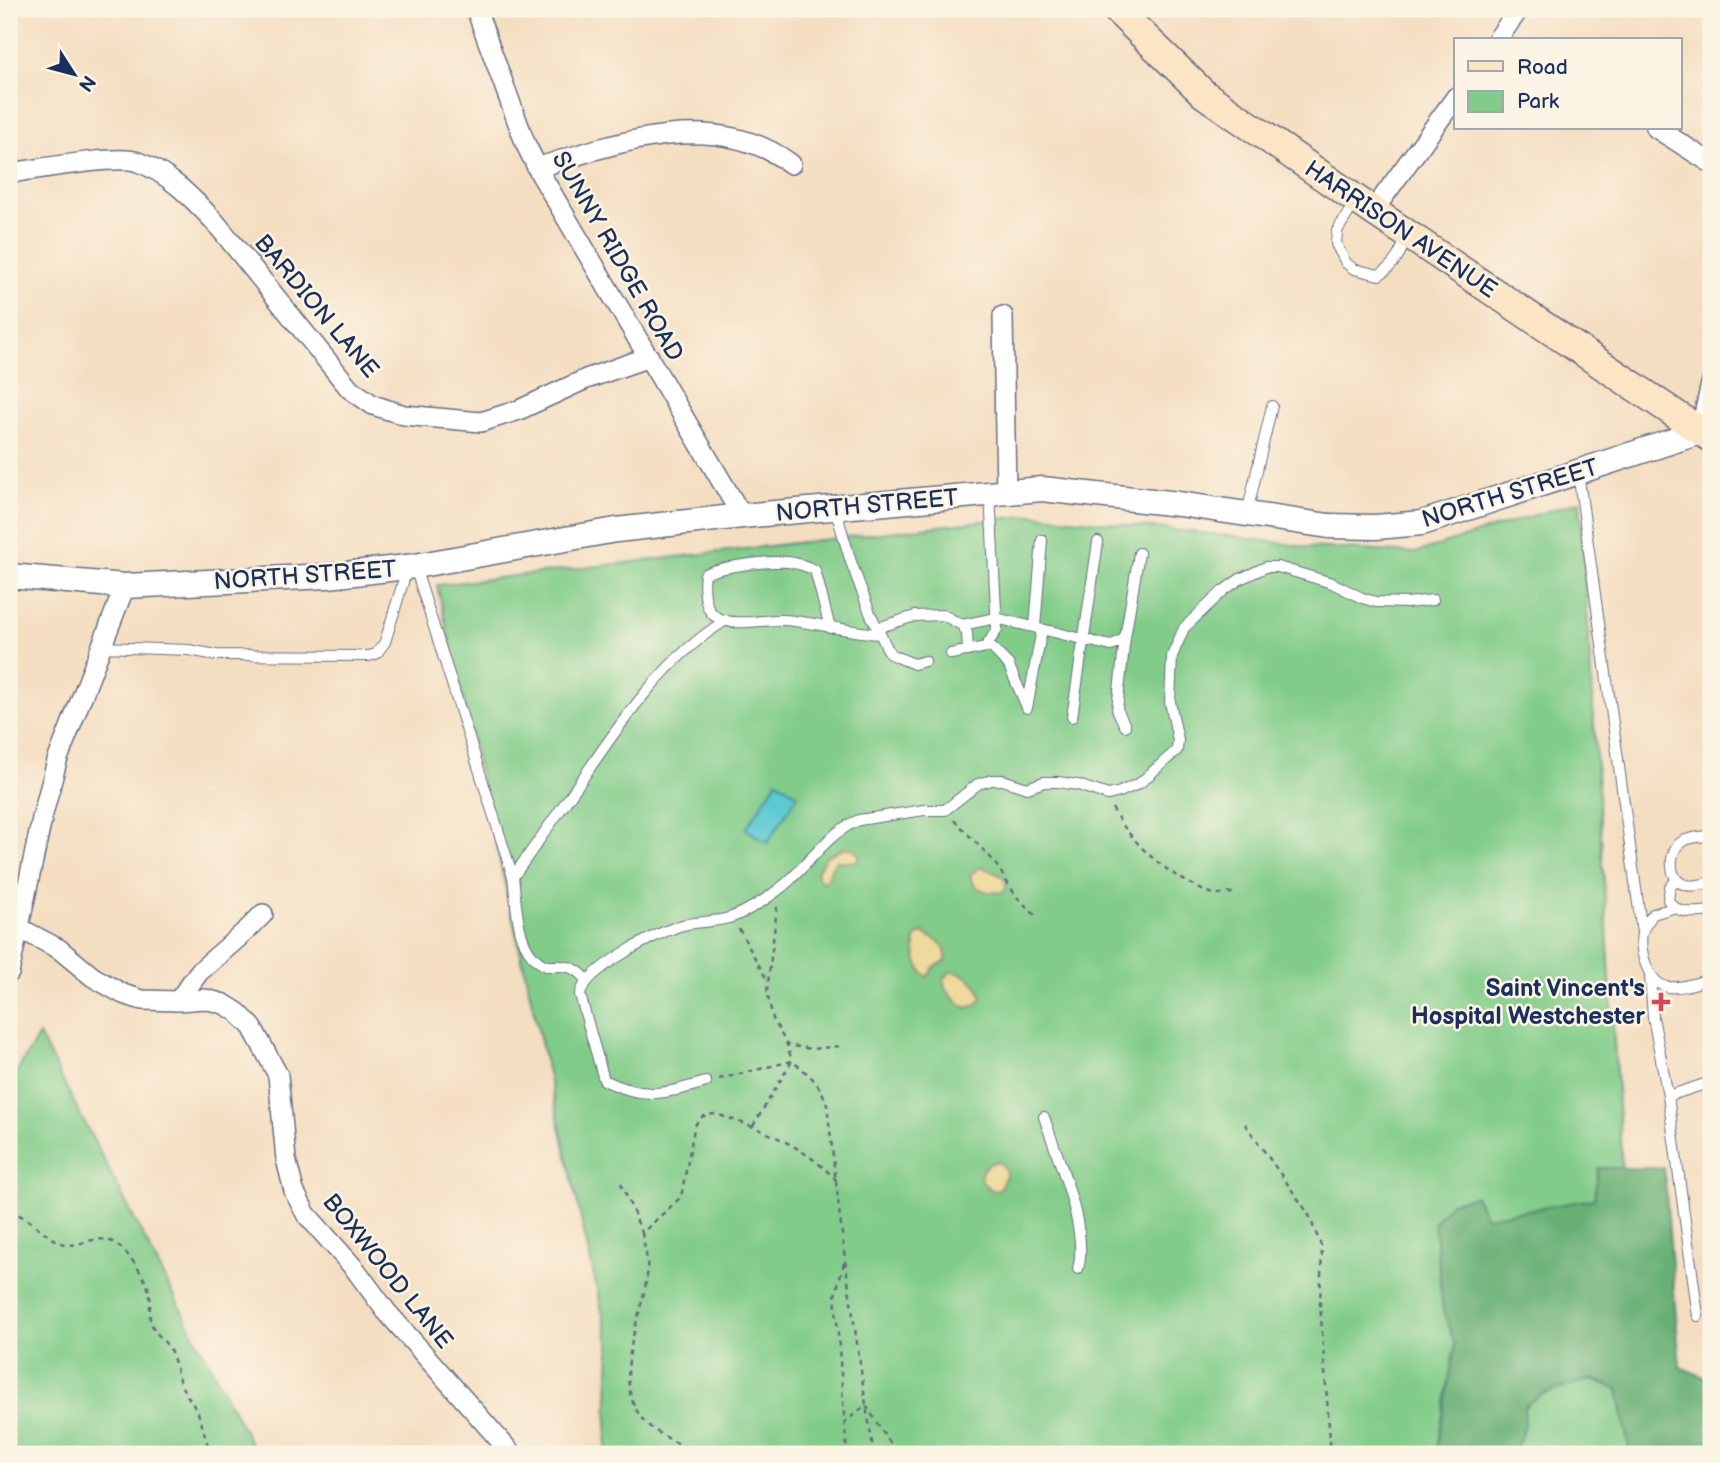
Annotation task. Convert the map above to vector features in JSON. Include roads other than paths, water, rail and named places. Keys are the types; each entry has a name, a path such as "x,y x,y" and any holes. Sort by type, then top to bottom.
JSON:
{"main road":[{"name":"HARRISON AVENUE","path":"1116,9 1204,94 1407,235 1706,435"}],"street":[{"name":"SUNNY RIDGE ROAD","path":"476,9 537,168 742,516"},
{"path":"1507,37 1519,9"},
{"path":"1365,206 1454,99"},
{"path":"1659,130 1711,163"},
{"path":"537,168 621,142 695,134 744,140 777,154 791,164"},
{"name":"BARDION LANE","path":"9,173 118,159 137,161 169,179 215,222 350,389 373,405 404,415 481,422 519,410 586,379 649,358"},
{"path":"998,493 1003,316"},
{"path":"1706,435 1711,384"},
{"name":"NORTH STREET","path":"9,576 125,586 328,576 411,567 616,530 1042,489 1180,504 1329,526 1376,527 1422,523 1578,472 1706,435"},
{"path":"9,973 50,785 79,701 125,586"},
{"path":"178,1002 199,972 263,914"},
{"name":"BOXWOOD LANE","path":"19,928 59,949 107,986 142,1000 178,1002 205,999 224,1004 252,1027 278,1075 286,1159 295,1191 306,1214 355,1269 386,1311 512,1454"}],"lane":[{"path":"1365,206 1337,231 1336,244 1346,262 1354,269 1379,275 1389,268 1401,253 1407,235"},
{"path":"1247,514 1272,406"},
{"path":"1578,472 1643,949 1650,976 1653,1017 1668,1096 1698,1316"},
{"path":"951,654 981,650 997,629 998,493"},
{"path":"835,508 851,562 890,654 914,664 925,661"},
{"path":"988,644 1008,664 1027,708 1038,628 1042,540"},
{"path":"1072,717 1098,542"},
{"path":"1125,726 1117,709 1139,553"},
{"path":"830,628 815,570 804,565 787,562 716,568 705,574 707,607 716,618 735,622 783,620 830,628 879,631 915,616 943,615 962,625 967,633 968,651"},
{"path":"101,647 189,650 216,655 369,656 376,654 385,642 411,567"},
{"path":"411,567 513,877 525,944 533,955 548,966 572,968 587,979"},
{"path":"706,1082 673,1091 646,1094 622,1089 604,1080 580,995 587,979 656,936 696,922 731,918 781,887 849,824 884,816 945,810 978,783 992,780 1003,779 1027,788 1044,782 1058,782 1078,785 1108,795 1140,783 1177,750 1178,740 1170,702 1172,656 1177,640 1192,618 1240,579 1266,567 1278,567 1332,583 1376,603 1433,600"},
{"path":"962,625 996,618 1111,646 1125,638"},
{"path":"513,877 609,740 661,674 705,633 726,620"},
{"path":"1711,835 1686,839 1679,843 1671,858 1677,880 1693,886 1711,882"},
{"path":"1672,908 1668,900 1670,887 1677,880"},
{"path":"1642,932 1653,914 1672,908 1696,913 1711,911"},
{"path":"1650,976 1661,985 1671,987 1711,979"},
{"path":"1668,1096 1711,1082"},
{"path":"1044,1117 1069,1192 1080,1241 1081,1258 1078,1269"}],"water":[{"path":"777,781 798,795 767,843 746,829"}],"place":[{"name":"Saint Vincent's Hospital Westchester","path":"1661,1002"}]}
